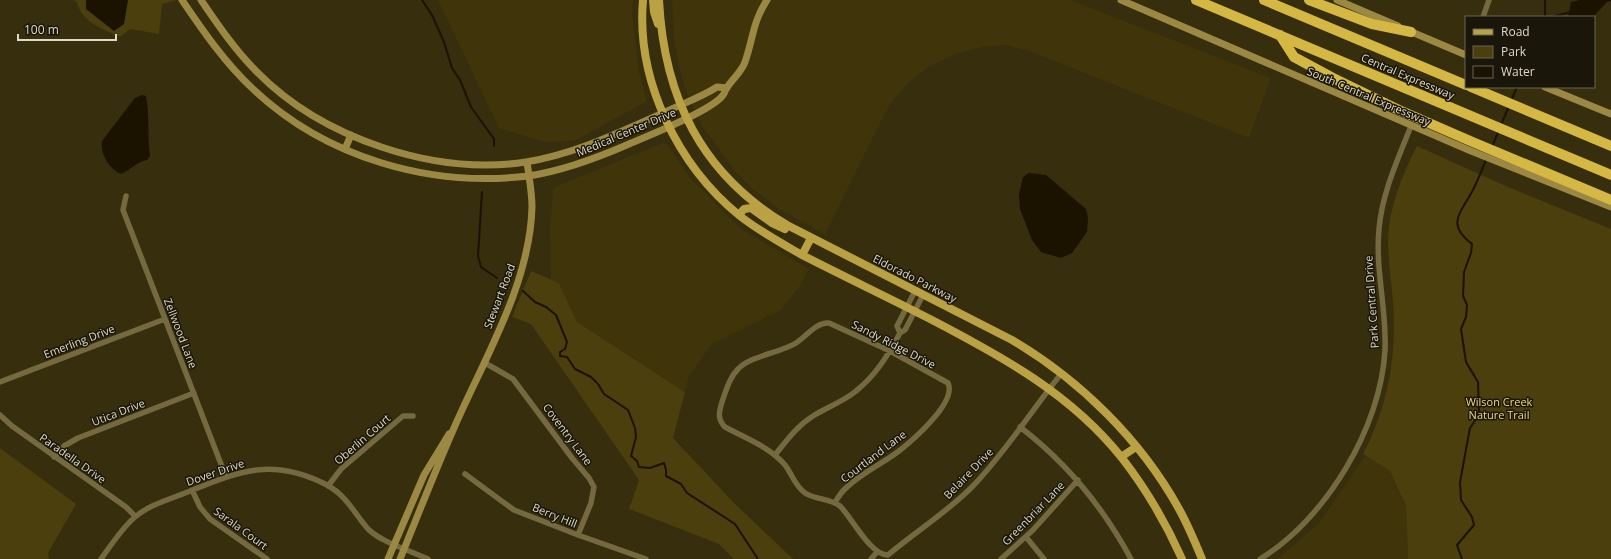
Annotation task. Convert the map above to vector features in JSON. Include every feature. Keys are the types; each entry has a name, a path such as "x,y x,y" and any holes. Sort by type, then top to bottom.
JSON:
{"highway":[{"name":"Central Expressway","path":"1196,0 1611,175"},
{"name":"Central Expressway","path":"1264,0 1465,85"},
{"path":"1309,0 1372,24 1411,32"},
{"path":"1280,35 1294,57 1473,147 1611,200"},
{"name":"Central Expressway","path":"1473,88 1611,146"}],"main road":[{"path":"643,0 642,14 644,47 653,86 670,127 694,168 713,190 739,215 802,255 907,307 1004,358 1049,388 1092,426 1121,457 1157,510 1182,559"},
{"path":"653,0 654,12 662,36"},
{"name":"Eldorado Parkway","path":"659,0 662,36 668,66 680,106 708,154 727,178 760,207 800,233 1018,344 1061,374 1102,409 1136,447 1179,508 1202,559"},
{"path":"739,215 744,209 751,208 776,225 800,233"},
{"path":"802,255 811,238"},
{"path":"1121,457 1136,447"}],"street":[{"name":"Medical Center Drive","path":"182,0 222,56 253,89 293,120 345,149 398,167 441,177 480,179 529,176 576,165 602,156 670,127 712,105 723,96 727,88 740,74 746,61 754,23 766,0"},
{"name":"Medical Center Drive","path":"201,0 237,50 268,82 308,112 351,135 410,155 449,162 483,164 527,162 570,152 598,142 663,112 680,106 717,87 727,88"},
{"name":"South Central Expressway","path":"1121,0 1411,126 1473,147"},
{"path":"1337,0 1465,55"},
{"path":"1483,16 1489,0"},
{"path":"1547,88 1611,114"},
{"name":"Park Central Drive","path":"1260,559 1296,529 1326,496 1349,463 1370,418 1380,387 1385,350 1384,307 1378,246 1379,228 1386,190 1411,126"},
{"path":"345,149 351,135"},
{"path":"598,142 602,156"},
{"path":"1500,158 1611,207"},
{"name":"Stewart Road","path":"400,559 453,429 485,363 516,287 523,265 532,209 527,162"},
{"name":"Zellwood Lane","path":"126,196 123,210 226,477"},
{"path":"900,332 898,326 915,291"},
{"path":"870,559 877,552 844,510 835,502 804,492 798,486 786,466 775,455 802,423 856,391 871,377 890,351 900,332 905,330 923,295"},
{"name":"Emerling Drive","path":"0,382 165,319"},
{"name":"Sandy Ridge Drive","path":"775,455 725,428 721,423 719,412 729,382 744,364 777,352 796,343 823,322 829,323 890,351 948,383 951,389"},
{"name":"Coventry Lane","path":"485,363 513,379 594,487 591,503 578,535"},
{"name":"Belaire Drive","path":"877,552 883,555 888,555 946,510 981,476 1061,374"},
{"name":"Courtland Lane","path":"835,502 846,488 899,451 921,431 949,397 951,389"},
{"name":"Utica Drive","path":"54,457 64,446 78,438 194,393"},
{"name":"Paradella Drive","path":"0,415 8,423 54,457 126,507 135,516"},
{"name":"Oberlin Court","path":"328,486 341,469 403,416 413,416"},
{"path":"1020,427 1038,440 1078,480 1100,508 1131,559"},
{"name":"Stewart Road","path":"388,559 424,476 446,438 453,429"},
{"name":"Dover Drive","path":"101,559 135,516 152,506 226,477 251,470 274,469 302,475 328,486 349,503 369,529 394,544 428,559"},
{"name":"Berry Hill","path":"465,474 514,510 646,559"},
{"name":"Greenbriar Lane","path":"1001,559 1026,536 1078,480"},
{"name":"Sarala Court","path":"192,490 200,507 210,519 267,559"},
{"path":"1026,536 1044,559"}],"shaded area":[{"path":"438,0 633,0 632,15 639,73 647,101 575,141 544,142 499,128"},
{"path":"672,0 1070,0 1271,78 1249,138 1029,51 1006,45 982,47 955,54 927,68 908,83 888,107 825,234 779,209 755,191 735,171 702,126 685,88 678,62 674,39"},
{"path":"662,143 667,144 691,179 741,229 809,269 800,286 781,310 712,344 689,376 685,392 576,322 559,283 551,280 550,230 553,190 557,186"},
{"path":"1368,452 1386,462 1406,506 1408,559 1277,559 1319,523"}],"green space":[{"path":"73,0 177,0 162,4 159,34 130,29 120,37 100,28 88,20 79,9 77,2"},
{"name":"Wilson Creek Nature Trail","path":"1417,146 1508,187 1611,229 1611,559 1408,559 1406,506 1390,471 1363,454 1372,436 1385,399 1392,361 1394,322 1388,245 1389,226 1393,205 1400,185"},
{"path":"531,271 559,283 577,322 685,392 673,438 735,504 793,559 734,559 719,544 629,509 639,480 531,324 512,317"},
{"path":"0,448 76,504 48,553 49,559 0,559"}],"water":[{"path":"86,0 128,0 124,24 114,31 86,9"},
{"path":"1580,0 1611,0 1607,2 1594,16 1568,16 1571,2"},
{"path":"142,95 146,96 150,156 147,160 140,162 121,174 113,169 106,160 102,151 102,141 135,98"},
{"path":"1029,173 1046,175 1086,209 1088,218 1087,232 1072,253 1061,258 1041,252 1032,240 1020,209 1019,195 1023,177"}],"waterway":[{"path":"422,0 432,15 444,42 452,68 460,80 471,107 494,139 494,146"},
{"path":"1545,0 1545,16"},
{"path":"1556,16 1571,12"},
{"path":"1511,101 1517,88"},
{"path":"1501,125 1509,106"},
{"path":"1492,147 1499,130"},
{"path":"1462,559 1457,545 1474,525 1472,517 1461,500 1460,482 1470,428 1479,415 1478,382 1466,362 1461,329 1466,317 1467,305 1463,296 1464,272 1471,253 1472,244 1460,232 1457,221 1486,160"},
{"path":"482,192 478,256 481,267 497,278"},
{"path":"523,291 535,302 546,307 556,315 567,342 565,349 560,352 560,356 567,357 575,369 591,377 598,384 604,394 628,410 635,428 636,437 631,456 637,461 639,467 650,468 664,463 666,476 681,484 687,493 735,524 758,559"}]}
